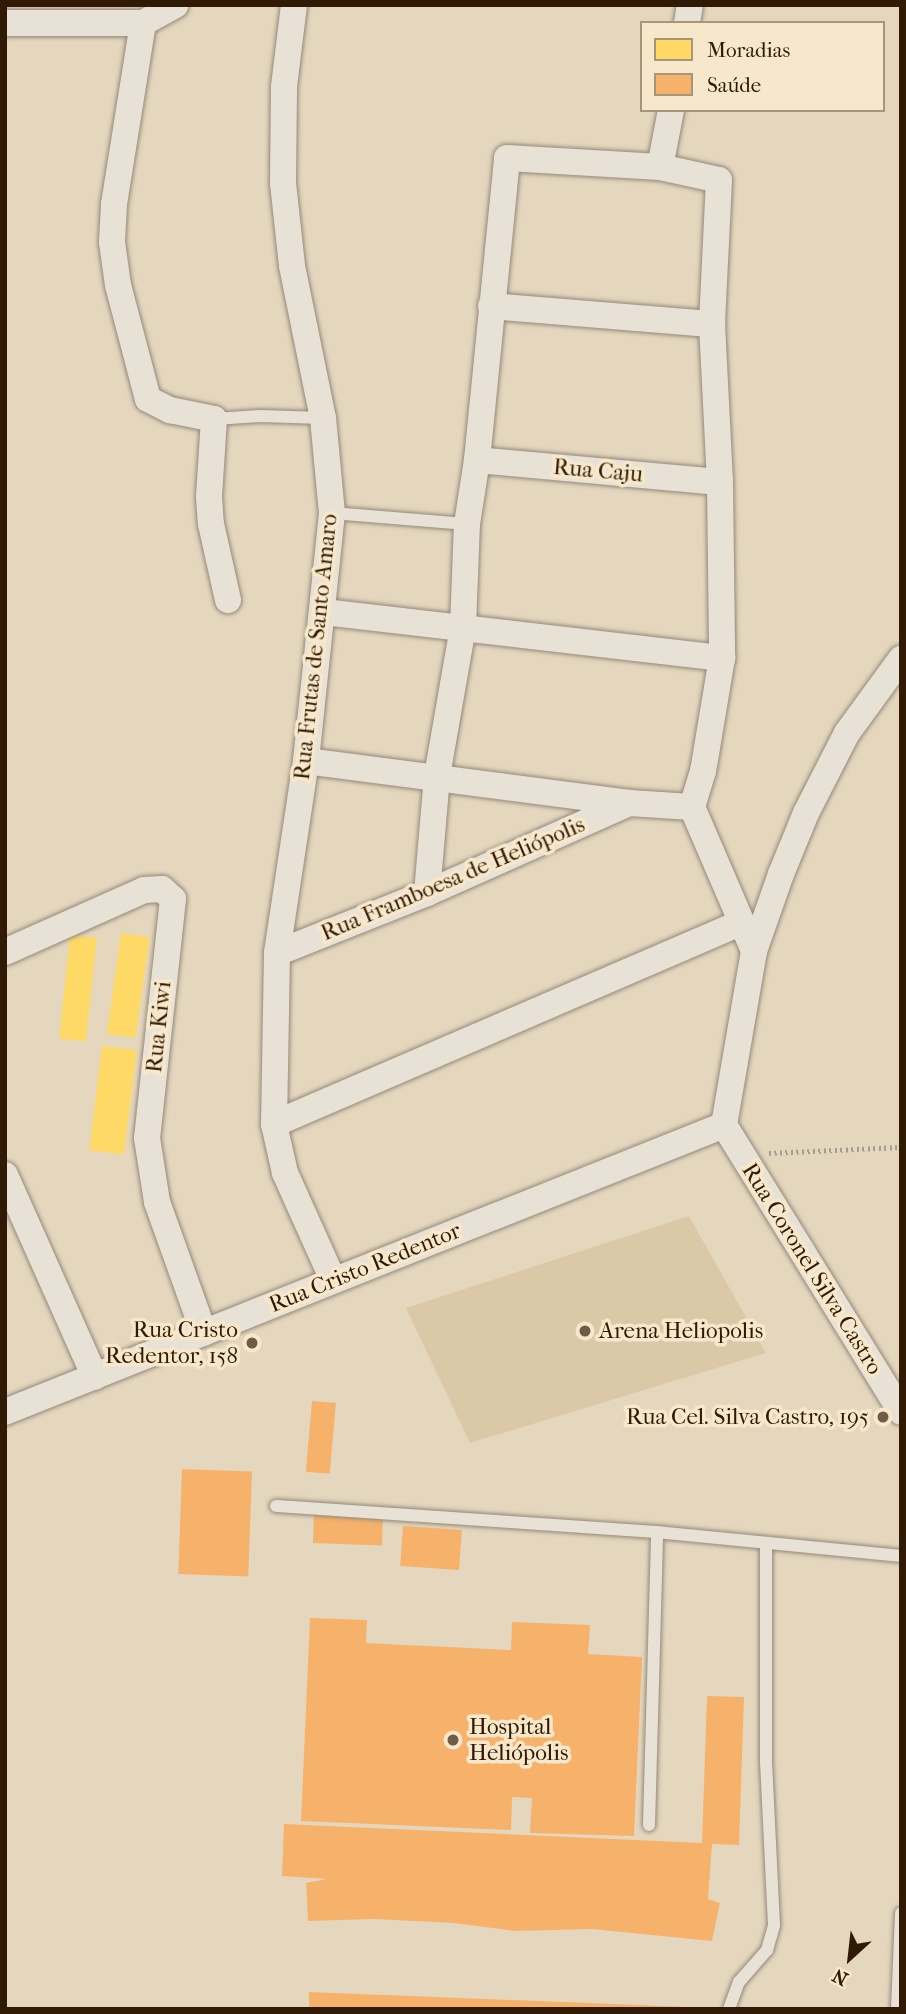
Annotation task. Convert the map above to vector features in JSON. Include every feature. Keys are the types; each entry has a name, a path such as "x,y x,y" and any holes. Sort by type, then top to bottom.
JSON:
{"street":[{"path":"5,23 143,23 175,5"},
{"name":"Rua Frutas de Santo Amaro","path":"277,953 306,761 324,612 332,513 323,418 292,267 283,183 284,87 294,5"},
{"path":"143,23 114,204 112,242 118,285 148,400 170,410 214,419 209,497 211,524 228,600"},
{"path":"660,167 671,112"},
{"path":"427,892 438,776 463,627 467,524 477,460 507,159 660,167 719,180 712,324 720,482 722,658 703,771 692,807 754,951"},
{"path":"491,306 712,324"},
{"name":"Rua Caju","path":"477,460 720,482"},
{"path":"324,612 722,658"},
{"path":"724,1125 754,951 806,813 847,733 901,659"},
{"path":"306,761 438,776 629,803 692,807"},
{"name":"Rua Framboesa de Heliópolis","path":"277,953 427,892 629,803"},
{"name":"Rua Kiwi","path":"5,952 144,890 163,889 173,899 147,1138 158,1202 204,1333"},
{"path":"333,1280 285,1173 274,1124 740,923"},
{"name":"Rua Coronel Silva Castro","path":"724,1125 901,1412"},
{"path":"5,1175 95,1377"},
{"name":"Rua Cristo Redentor","path":"5,1412 333,1280"}],"lane":[{"path":"214,419 260,416 323,418"},
{"path":"332,513 467,524"},
{"path":"274,1124 277,953"},
{"path":"333,1280 724,1125"},
{"path":"276,1506 657,1532 901,1556"},
{"path":"649,1825 657,1532"},
{"path":"729,2009 729,2001 739,1982 767,1950 774,1925 766,1762 766,1543"},
{"path":"897,2009 901,1913"}],"path":[{"path":"742,1154 901,1147"}],"shaded area":[{"name":"Arena Heliopolis","path":"689,1216 766,1353 470,1443 406,1308"}],"building: Moradias":[{"path":"121,933 150,937 136,1038 107,1034"},
{"path":"70,935 97,938 86,1041 59,1038"},
{"path":"102,1046 137,1050 124,1154 89,1150"}],"building: Saúde":[{"path":"312,1401 336,1403 330,1474 306,1472"},
{"path":"182,1469 252,1471 248,1576 178,1574"},
{"path":"314,1512 383,1514 382,1545 313,1543"},
{"path":"403,1526 462,1530 459,1570 400,1566"},
{"path":"310,1618 367,1620 366,1643 511,1650 512,1622 590,1625 588,1654 642,1657 634,1836 530,1833 532,1798 512,1797 511,1830 301,1821"},
{"path":"707,1696 744,1697 739,1845 712,1844 708,1899 720,1903 712,1941 592,1929 515,1931 454,1923 374,1919 308,1921 306,1883 327,1879 282,1876 284,1824 702,1843"},
{"path":"309,1992 689,2007 689,2009 309,2009"}],"place":[{"name":"Arena Heliopolis","path":"585,1331"},
{"name":"Rua Cristo Redentor, 158","path":"252,1343"},
{"name":"Rua Cel. Silva Castro, 195","path":"883,1417"},
{"name":"Hospital Heliópolis","path":"453,1740"}]}
